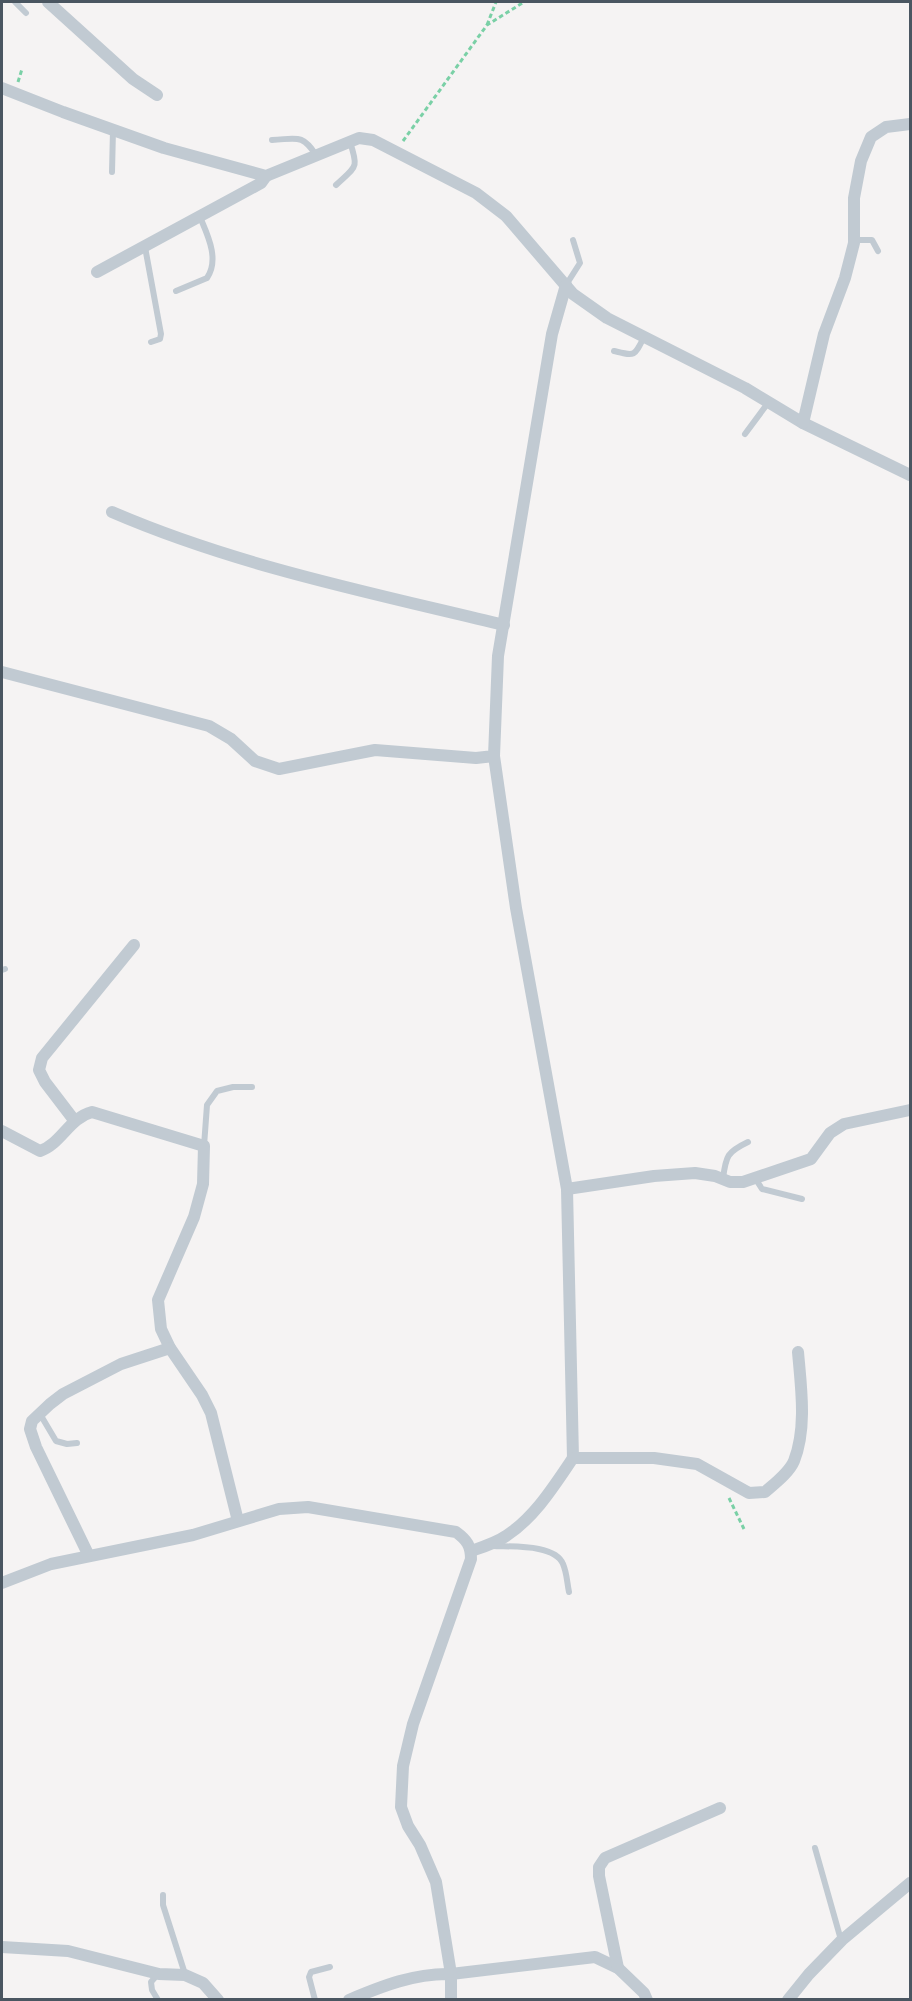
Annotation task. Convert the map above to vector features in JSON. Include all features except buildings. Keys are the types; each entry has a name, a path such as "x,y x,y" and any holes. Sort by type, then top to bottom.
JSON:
{"street":[{"path":"48,2 133,79 157,95"},
{"path":"2,88 164,148 266,176"},
{"path":"803,423 824,334 845,278 854,240 856,189 861,161 871,137 886,127 910,124"},
{"path":"97,272 261,183 266,176 350,141 359,138 373,140 476,193 506,216 580,301 607,318 745,388 803,423 910,475"},
{"path":"471,1551 505,1537 525,1521 546,1497 573,1458 567,1189 518,919 494,756 498,656 552,334 566,285"},
{"path":"112,512 228,555 504,625"},
{"path":"2,672 210,726 231,739 255,761 279,769 375,750 476,758 494,756"},
{"path":"74,1120 45,1082 39,1070 42,1058 134,945"},
{"path":"567,1189 654,1176 695,1173 715,1176 730,1182 743,1182 811,1159 830,1133 844,1124 910,1110"},
{"path":"2,1131 40,1151 48,1148 74,1120 93,1112 204,1146 203,1184 197,1206 158,1300 161,1329 170,1348 202,1395 211,1413 238,1521"},
{"path":"89,1556 33,1438 30,1429 32,1421 63,1394 122,1364 170,1348"},
{"path":"573,1458 654,1458 697,1464 748,1492 765,1492 793,1463 800,1434 801,1396 798,1352"},
{"path":"2,1583 51,1564 193,1534 279,1509 308,1507 456,1533 467,1540 471,1551 468,1572 413,1724 403,1766 401,1807 436,1882 451,1974 451,2000"},
{"path":"618,1968 599,1867 605,1858 720,1808"},
{"path":"788,2000 842,1940 910,1883"},
{"path":"2,1947 68,1951 159,1974 185,1975 203,1983 212,1990 218,2000"},
{"path":"349,2000 390,1983 434,1974 595,1957 618,1968 644,1993 647,2000"}],"lane":[{"path":"15,2 26,13"},
{"path":"112,172 113,129"},
{"path":"272,140 300,138 309,143 316,155"},
{"path":"336,185 355,166 356,161 350,141"},
{"path":"176,291 207,278 210,274 212,248 200,217"},
{"path":"566,285 580,263 573,240"},
{"path":"854,240 872,240 878,251"},
{"path":"145,246 161,334 160,339 151,342"},
{"path":"614,351 632,355 636,353 644,337"},
{"path":"745,434 769,402"},
{"path":"204,1146 207,1105 217,1091 233,1087 252,1087"},
{"path":"723,1179 725,1160 729,1154 733,1149 748,1142"},
{"path":"755,1178 762,1189 802,1199"},
{"path":"39,1413 56,1441 67,1444 77,1443"},
{"path":"487,1546 536,1548 556,1554 563,1563 568,1592"},
{"path":"815,1848 842,1940"},
{"path":"163,1894 163,1905 185,1975"},
{"path":"315,2000 309,1977 311,1972 330,1967"},
{"path":"158,2000 152,1990 151,1982 159,1974"}],"path":[{"path":"396,151 488,25 496,2"},
{"path":"488,25 524,2"},
{"path":"728,1496 744,1529"}]}
